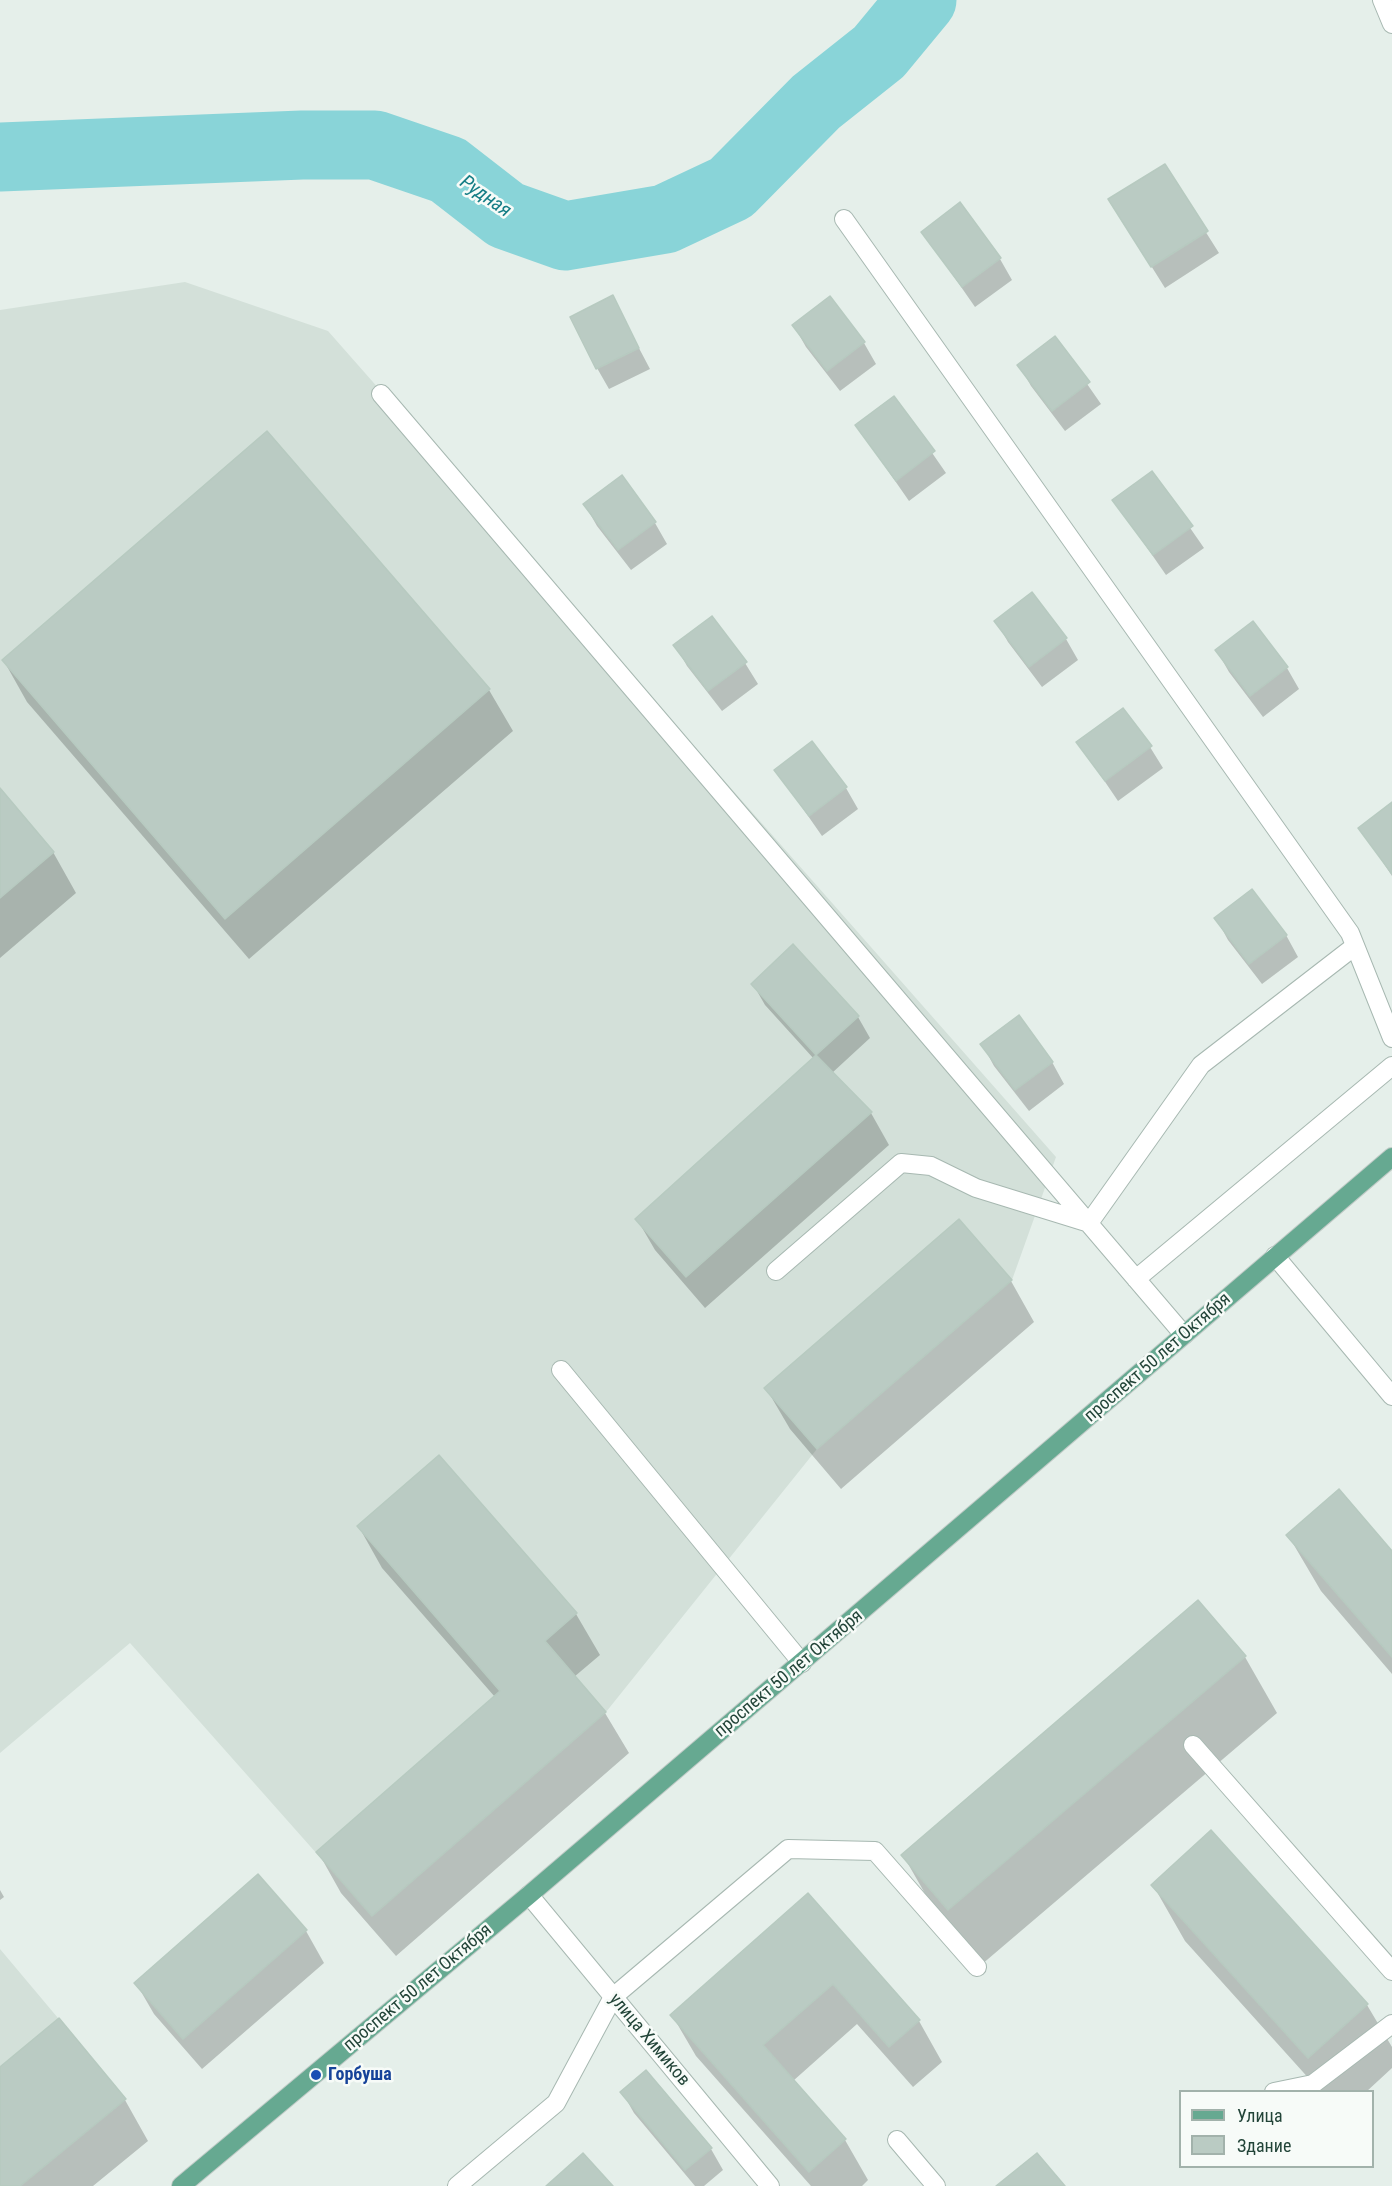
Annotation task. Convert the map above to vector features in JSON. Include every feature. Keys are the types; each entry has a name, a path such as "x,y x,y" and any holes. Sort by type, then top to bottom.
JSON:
{"main road":[{"name":"проспект 50 лет Октября","path":"183,2185 802,1663 1392,1157"}],"street":[{"path":"1382,0 1392,24"},
{"path":"844,219 1343,923 1387,1008 1392,1038"},
{"path":"381,394 1184,1335"},
{"path":"1089,1223 1201,1065 1355,946"},
{"path":"1136,1279 1392,1066"},
{"path":"776,1271 901,1163 932,1166 976,1188 1089,1223"},
{"path":"1275,1256 1392,1396"},
{"path":"561,1370 802,1663"},
{"path":"1193,1745 1392,1971"},
{"path":"457,2186 556,2103 613,1997 788,1849 875,1851 977,1967"},
{"name":"улица Химиков","path":"529,1895 770,2186"},
{"path":"1280,2090 1313,2084 1392,2024"},
{"path":"897,2140 936,2186"}],"shaded area":[{"path":"185,282 328,331 1056,1157 1012,1280 817,1449 606,1712 372,1916 130,1643 0,1753 0,310"},
{"path":"0,1949 126,2099 20,2186 0,2186"}],"building":[{"path":"1165,164 1208,231 1151,267 1108,199"},
{"path":"960,202 1001,258 962,287 921,232"},
{"path":"613,295 639,348 596,369 570,317"},
{"path":"830,296 865,342 827,371 792,325"},
{"path":"1055,336 1090,382 1052,411 1017,365"},
{"path":"894,396 935,451 896,481 855,425"},
{"path":"267,431 490,689 225,919 2,660"},
{"path":"1152,471 1193,526 1153,555 1112,500"},
{"path":"622,475 656,522 618,550 583,504"},
{"path":"1032,592 1067,638 1029,667 994,621"},
{"path":"712,616 747,662 708,691 673,645"},
{"path":"1253,621 1288,667 1250,696 1215,650"},
{"path":"1123,708 1152,746 1105,781 1076,742"},
{"path":"812,741 847,787 809,816 774,770"},
{"path":"0,788 54,852 0,898"},
{"path":"1392,802 1392,874 1358,828"},
{"path":"1252,889 1287,935 1249,964 1214,918"},
{"path":"793,944 859,1016 816,1055 751,984"},
{"path":"1019,1015 1053,1062 1015,1090 980,1044"},
{"path":"816,1055 872,1112 686,1277 635,1219"},
{"path":"959,1219 1012,1280 817,1449 764,1388"},
{"path":"439,1455 577,1613 545,1641 606,1712 372,1916 316,1852 500,1691 357,1526"},
{"path":"1339,1489 1392,1551 1392,1657 1286,1535"},
{"path":"1198,1600 1246,1656 948,1910 901,1855"},
{"path":"1211,1830 1368,2004 1308,2058 1151,1885"},
{"path":"258,1874 307,1930 183,2039 134,1983"},
{"path":"808,1893 920,2020 889,2047 833,1984 763,2045 846,2139 809,2172 670,2015"},
{"path":"59,2018 126,2099 20,2186 0,2186 0,2067"},
{"path":"646,2070 712,2148 685,2170 620,2092"},
{"path":"583,2153 613,2186 546,2186"},
{"path":"1037,2153 1065,2186 996,2186"}],"waterway":[{"name":"Рудная","path":"0,157 302,145 375,145 448,170 506,215 565,236 665,219 731,188 816,102 879,52 922,0"}],"place":[{"name":"Горбуша","path":"316,2075"}]}
